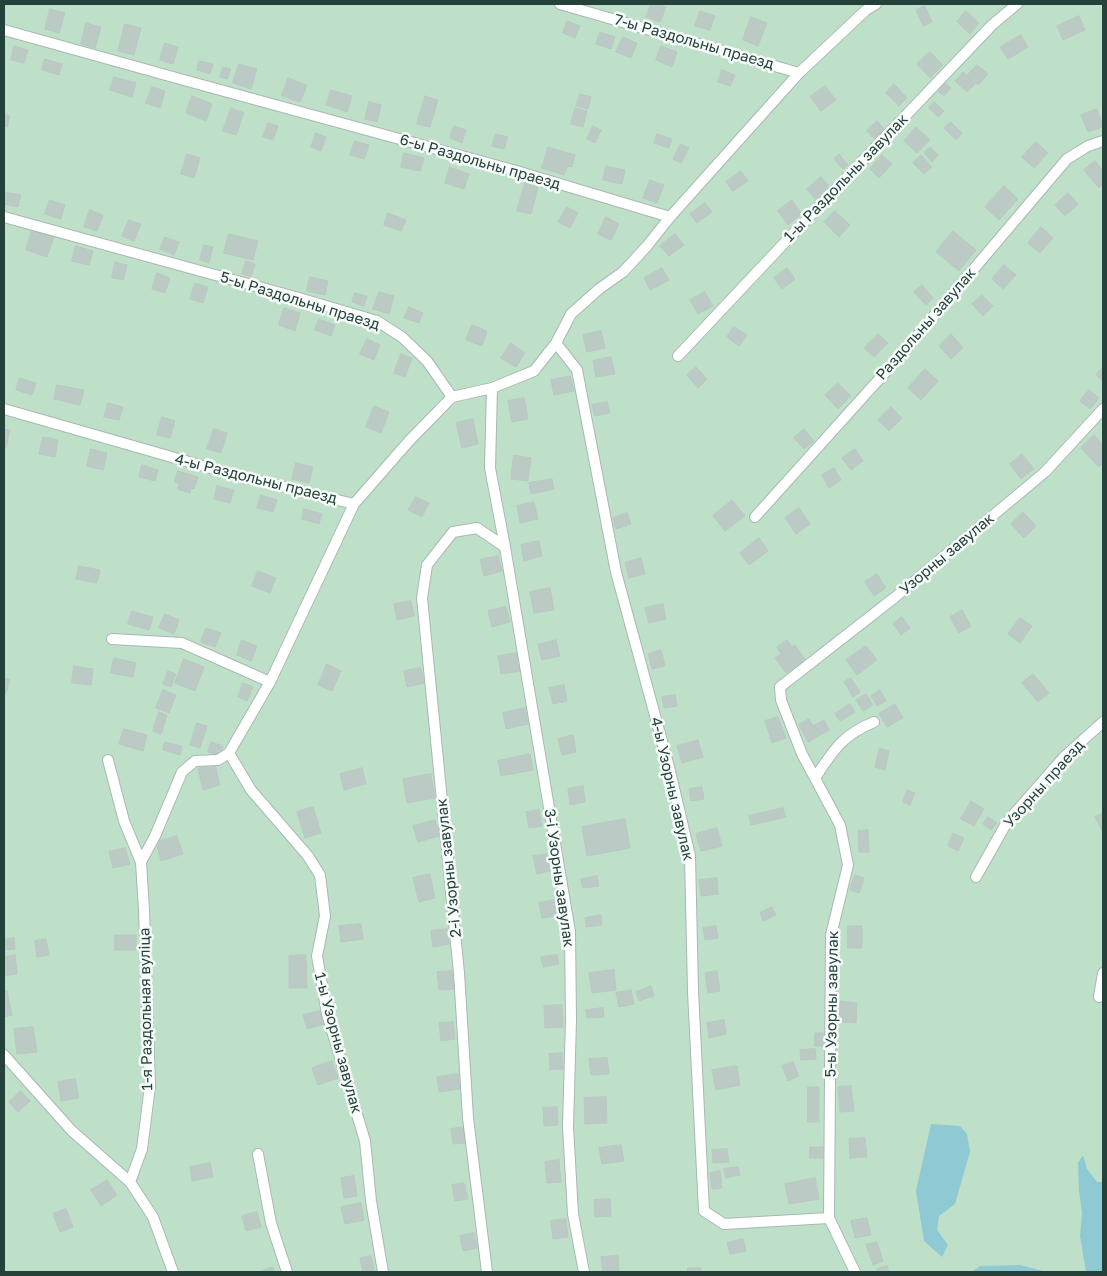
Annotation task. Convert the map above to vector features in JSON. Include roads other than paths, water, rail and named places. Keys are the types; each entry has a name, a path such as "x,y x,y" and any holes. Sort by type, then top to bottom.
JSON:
{"lane":[{"name":"7-ы Раздольны праезд","path":"560,4 799,73"},
{"path":"354,504 409,441 452,397 492,388 534,371 556,343 571,314 599,289 623,272 799,73 866,10 876,4"},
{"name":"1-ы Раздольны завулак","path":"678,356 795,230 985,32 1017,4"},
{"name":"6-ы Раздольны праезд","path":"4,30 513,170 670,217"},
{"name":"Раздольны завулак","path":"755,517 900,356 1067,159 1088,146 1103,141"},
{"name":"5-ы Раздольны праезд","path":"4,217 377,321 402,337 427,361 452,397"},
{"name":"4-ы Узорны завулак","path":"556,343 576,370 616,572 669,767 690,856 693,991 704,1211 724,1224 829,1218"},
{"name":"3-і Узорны завулак","path":"492,388 490,468 570,932 571,1019 568,1127 573,1214 584,1272"},
{"name":"4-ы Раздольны праезд","path":"4,409 231,474 354,504 270,682 229,753"},
{"name":"Узорны завулак","path":"780,687 894,598 1045,472 1103,409"},
{"name":"2-і Узорны завулак","path":"488,1272 468,1118 459,973 422,598 427,565 453,532 477,528 505,547"},
{"path":"112,639 182,643 270,682"},
{"name":"5-ы Узорны завулак","path":"780,687 780,700 802,754 840,824 848,865 832,935 829,1218 855,1272"},
{"path":"815,778 834,750 845,738 874,722"},
{"name":"Узорны праезд","path":"976,877 1007,822 1064,757 1103,722"},
{"path":"140,862 155,836 182,772 195,761 218,760 229,753"},
{"name":"1-ы Узорны завулак","path":"229,753 251,790 308,856 320,875 325,916 316,956 328,1014 364,1141 383,1272"},
{"name":"1-я Раздольная вуліца","path":"108,760 124,821 140,862 146,966 150,1086 142,1149 130,1182"},
{"path":"1099,997 1103,972"},
{"path":"4,1055 72,1131 130,1182 153,1217 173,1272"},
{"path":"258,1154 272,1223 287,1272"}],"water":[{"path":"931,1124 960,1126 967,1134 970,1152 955,1204 939,1216 937,1230 948,1245 942,1257 924,1241 916,1191"},
{"path":"1083,1155 1087,1169 1097,1182 1103,1182 1103,1272 1086,1272 1080,1236 1082,1213 1078,1163"},
{"path":"1020,1265 1047,1272 972,1272 980,1266"}]}
